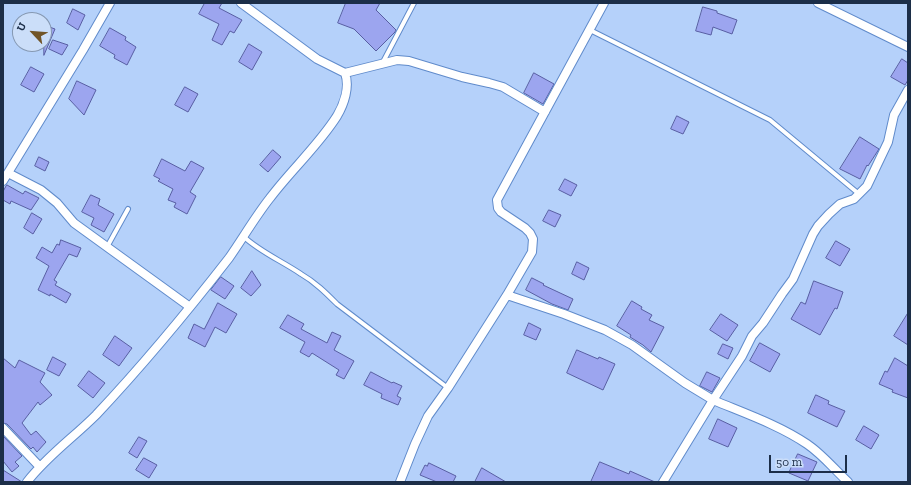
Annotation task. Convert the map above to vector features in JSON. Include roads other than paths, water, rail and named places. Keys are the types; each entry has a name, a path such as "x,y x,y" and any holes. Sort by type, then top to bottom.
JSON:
{"street":[{"path":"3,181 110,3"},
{"path":"241,3 317,59 344,73 397,60 409,61 462,77 503,87 545,112"},
{"path":"400,482 428,416 448,388 507,295 532,252 533,239 530,233 525,228 500,212 497,200 604,3"},
{"path":"818,3 908,47"},
{"path":"27,482 40,466 95,416 148,358 230,256 242,236 269,199 320,140 337,116 346,93 347,84 344,73"},
{"path":"663,482 742,356 752,336 763,323 793,279 818,226 840,204 854,200 867,186 888,142 894,115 908,90"},
{"path":"8,173 40,190 57,203 74,223 190,307"},
{"path":"507,295 564,314 605,330 632,346 685,383 713,400 775,426 802,441 816,450 848,482"},
{"path":"3,428 40,466"}],"lane":[{"path":"383,63 414,3"},
{"path":"590,30 770,120 860,194"},
{"path":"106,247 128,209"},
{"path":"242,236 252,244 302,274 324,291 337,304 448,388"}]}
